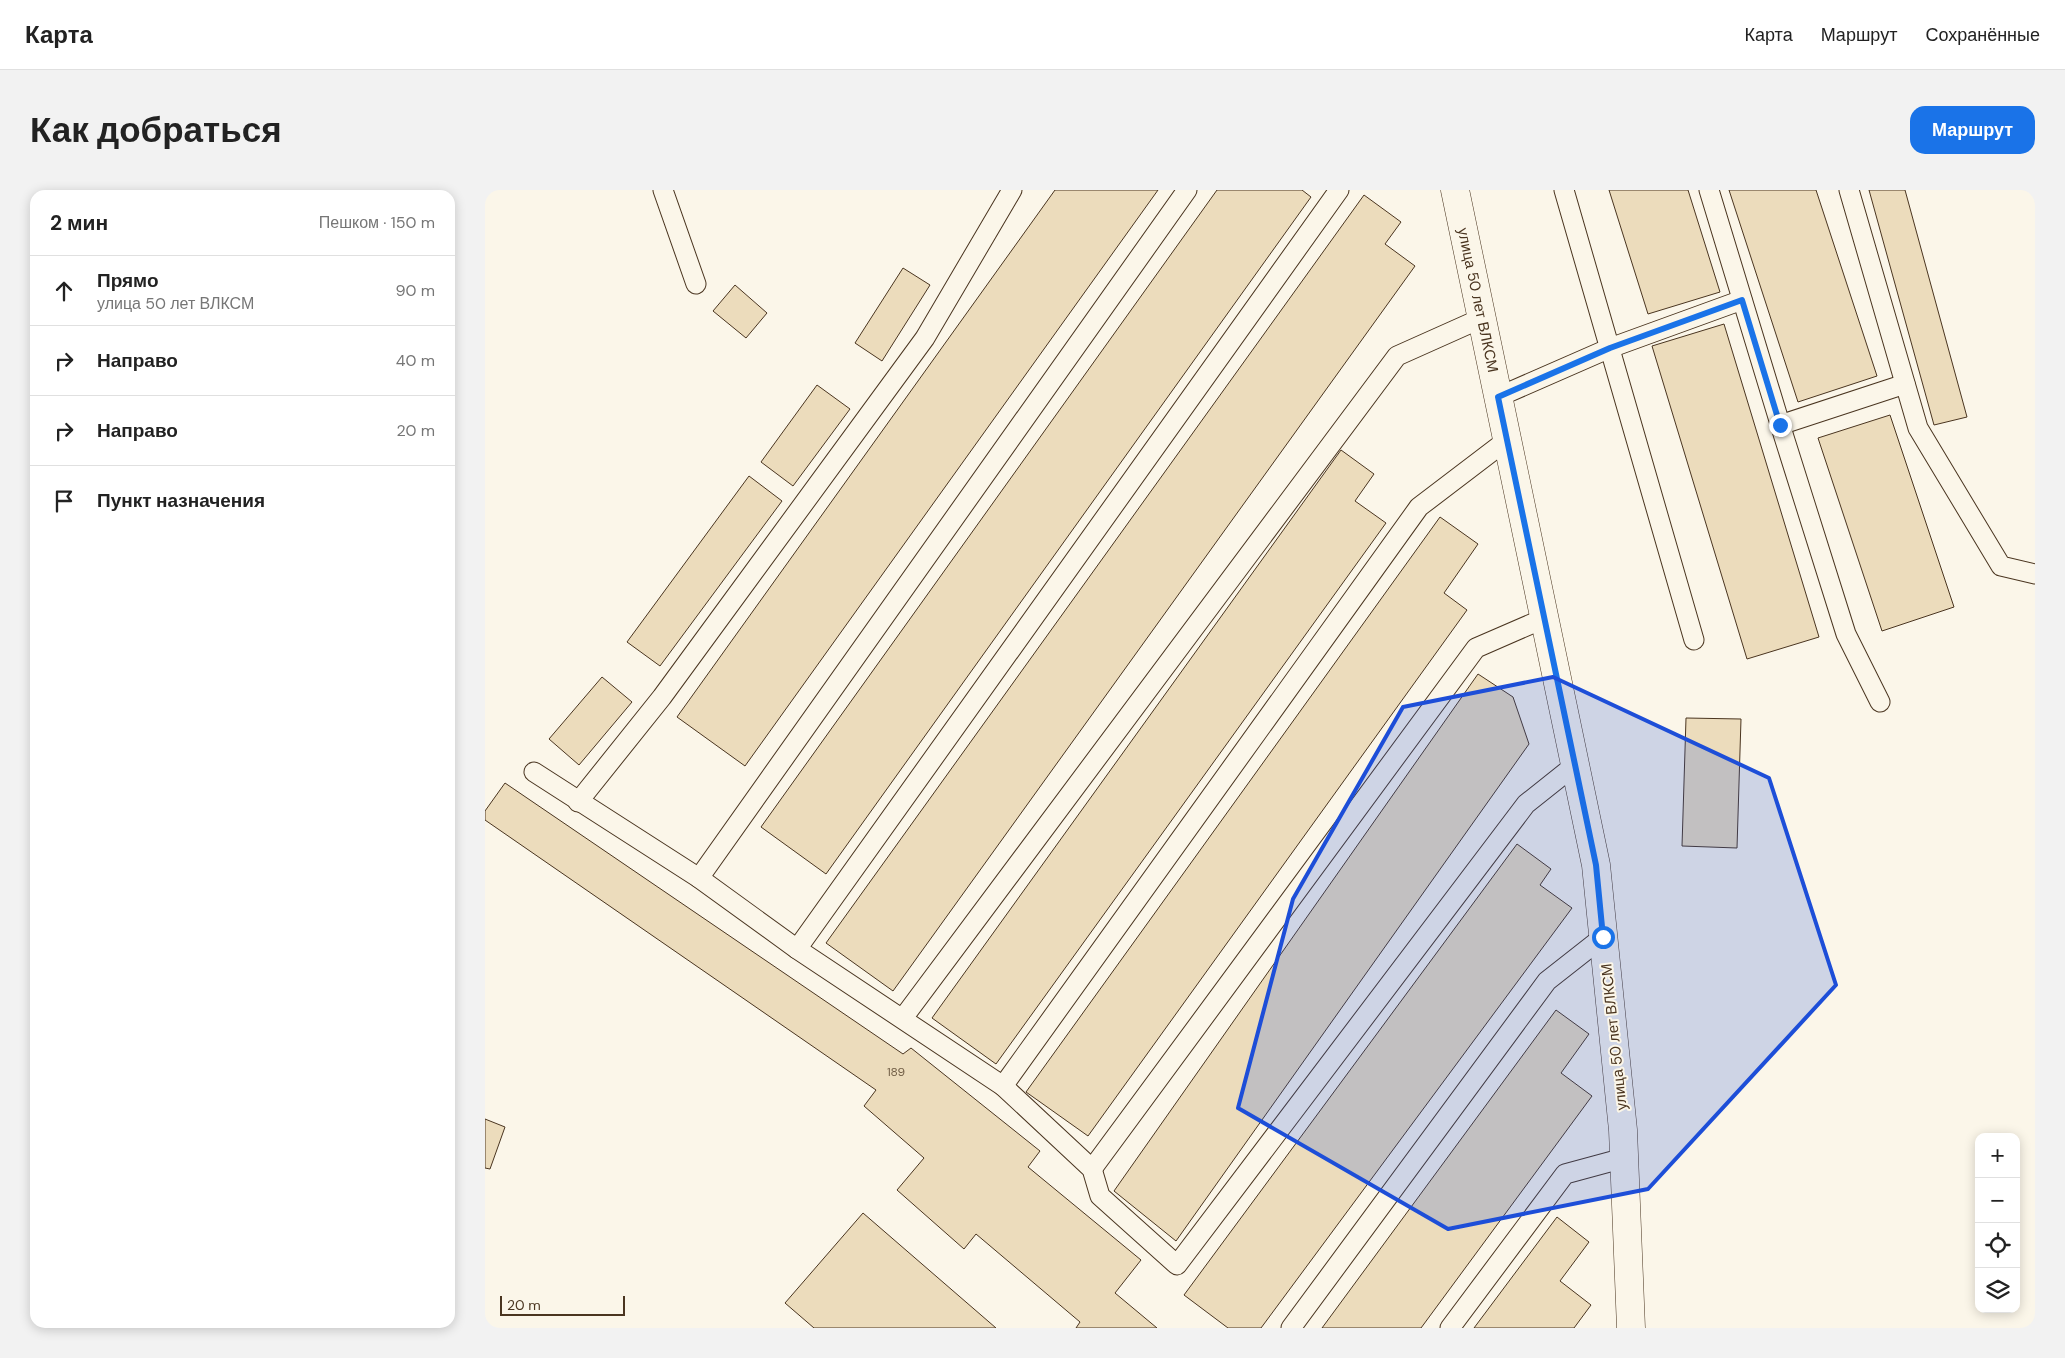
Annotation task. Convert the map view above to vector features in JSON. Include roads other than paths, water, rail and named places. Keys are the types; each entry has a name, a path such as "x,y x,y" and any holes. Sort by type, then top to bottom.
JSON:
{"street":[{"name":"улица 50 лет ВЛКСМ","path":"1455,190 1596,865 1623,1130 1631,1328"}],"lane":[{"path":"663,190 696,284"},
{"path":"578,802 662,696 925,338 1012,190"},
{"path":"699,878 1187,190"},
{"path":"797,949 1339,190"},
{"path":"1564,190 1694,640"},
{"path":"1709,190 1846,634 1880,702"},
{"path":"1849,190 1918,428 2001,566 2035,574"},
{"path":"1498,397 1610,348 1742,300"},
{"path":"903,1018 1397,356 1482,318"},
{"path":"1780,425 1905,384"},
{"path":"1003,1086 1419,507 1507,440"},
{"path":"1092,1170 1476,648 1545,618"},
{"path":"534,772 699,878 797,949 1003,1086 1092,1170 1100,1196 1177,1265 1526,804 1575,765"},
{"path":"1291,1328 1547,981 1603,937"},
{"path":"1450,1328 1565,1174 1624,1158"}]}
